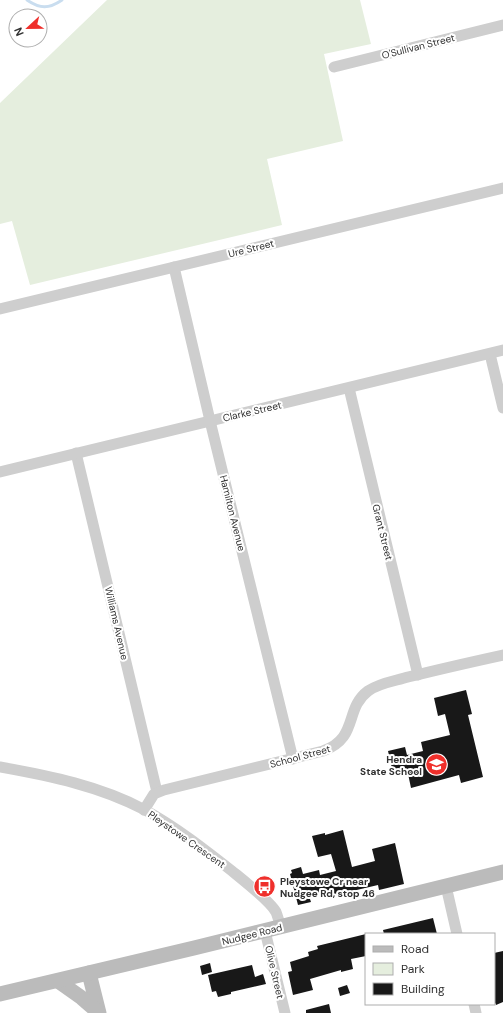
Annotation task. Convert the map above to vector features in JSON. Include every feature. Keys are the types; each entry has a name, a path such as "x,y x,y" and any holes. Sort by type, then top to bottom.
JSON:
{"main road":[{"name":"Nudgee Road","path":"0,994 89,974 503,872"},
{"path":"89,974 98,1012"},
{"path":"58,981 82,998 98,1012"}],"street":[{"name":"O'Sullivan Street","path":"334,66 503,25"},
{"name":"Ure Street","path":"0,310 503,188"},
{"name":"Hamilton Avenue","path":"174,267 293,759"},
{"name":"Clarke Street","path":"0,472 503,350"},
{"path":"490,354 503,408"},
{"name":"Grant Street","path":"349,388 418,675"},
{"name":"Williams Avenue","path":"76,453 158,792"},
{"name":"School Street","path":"158,792 330,749 340,742 348,730 357,703 368,691 380,685 503,655"},
{"name":"Pleystowe Crescent","path":"0,766 48,775 83,785 144,810 168,824 198,845 241,878 276,911 281,927"},
{"path":"144,810 149,799 158,792"},
{"path":"446,886 457,933"},
{"name":"Olive Street","path":"265,930 285,1013"}],"green space":[{"path":"107,0 360,0 371,44 324,54 343,141 267,159 282,225 30,285 12,221 0,224 0,103"}],"building":[{"path":"466,690 472,714 468,715 483,777 461,783 459,775 411,788 407,769 393,773 388,751 405,747 407,755 423,751 421,742 450,735 445,714 438,716 434,698"},
{"path":"343,830 352,867 375,861 372,849 395,843 404,884 379,890 378,885 331,896 330,891 309,896 311,902 298,905 290,874 292,873 291,870 301,867 303,874 319,870 320,875 336,871 331,854 318,857 312,836 325,833 325,835"},
{"path":"433,918 437,933 384,933 383,930"},
{"path":"365,934 365,956 351,959 353,969 341,972 341,970 310,979 313,990 293,995 288,972 292,971 290,962 309,956 308,952 318,949 317,946"},
{"path":"503,951 503,1002 496,1005 495,1002 495,953"},
{"path":"210,963 212,972 202,975 200,966"},
{"path":"252,965 255,977 263,974 266,984 231,992 231,994 218,997 216,991 212,992 208,975"},
{"path":"347,985 350,993 340,996 338,988"},
{"path":"329,1004 331,1013 306,1013 306,1010"}],"waterway":[{"path":"27,0 44,7 53,5 62,0"}],"place":[{"name":"Hendra State School","path":"437,765"},
{"name":"Pleystowe Cr near Nudgee Rd, stop 46","path":"265,887"}]}
